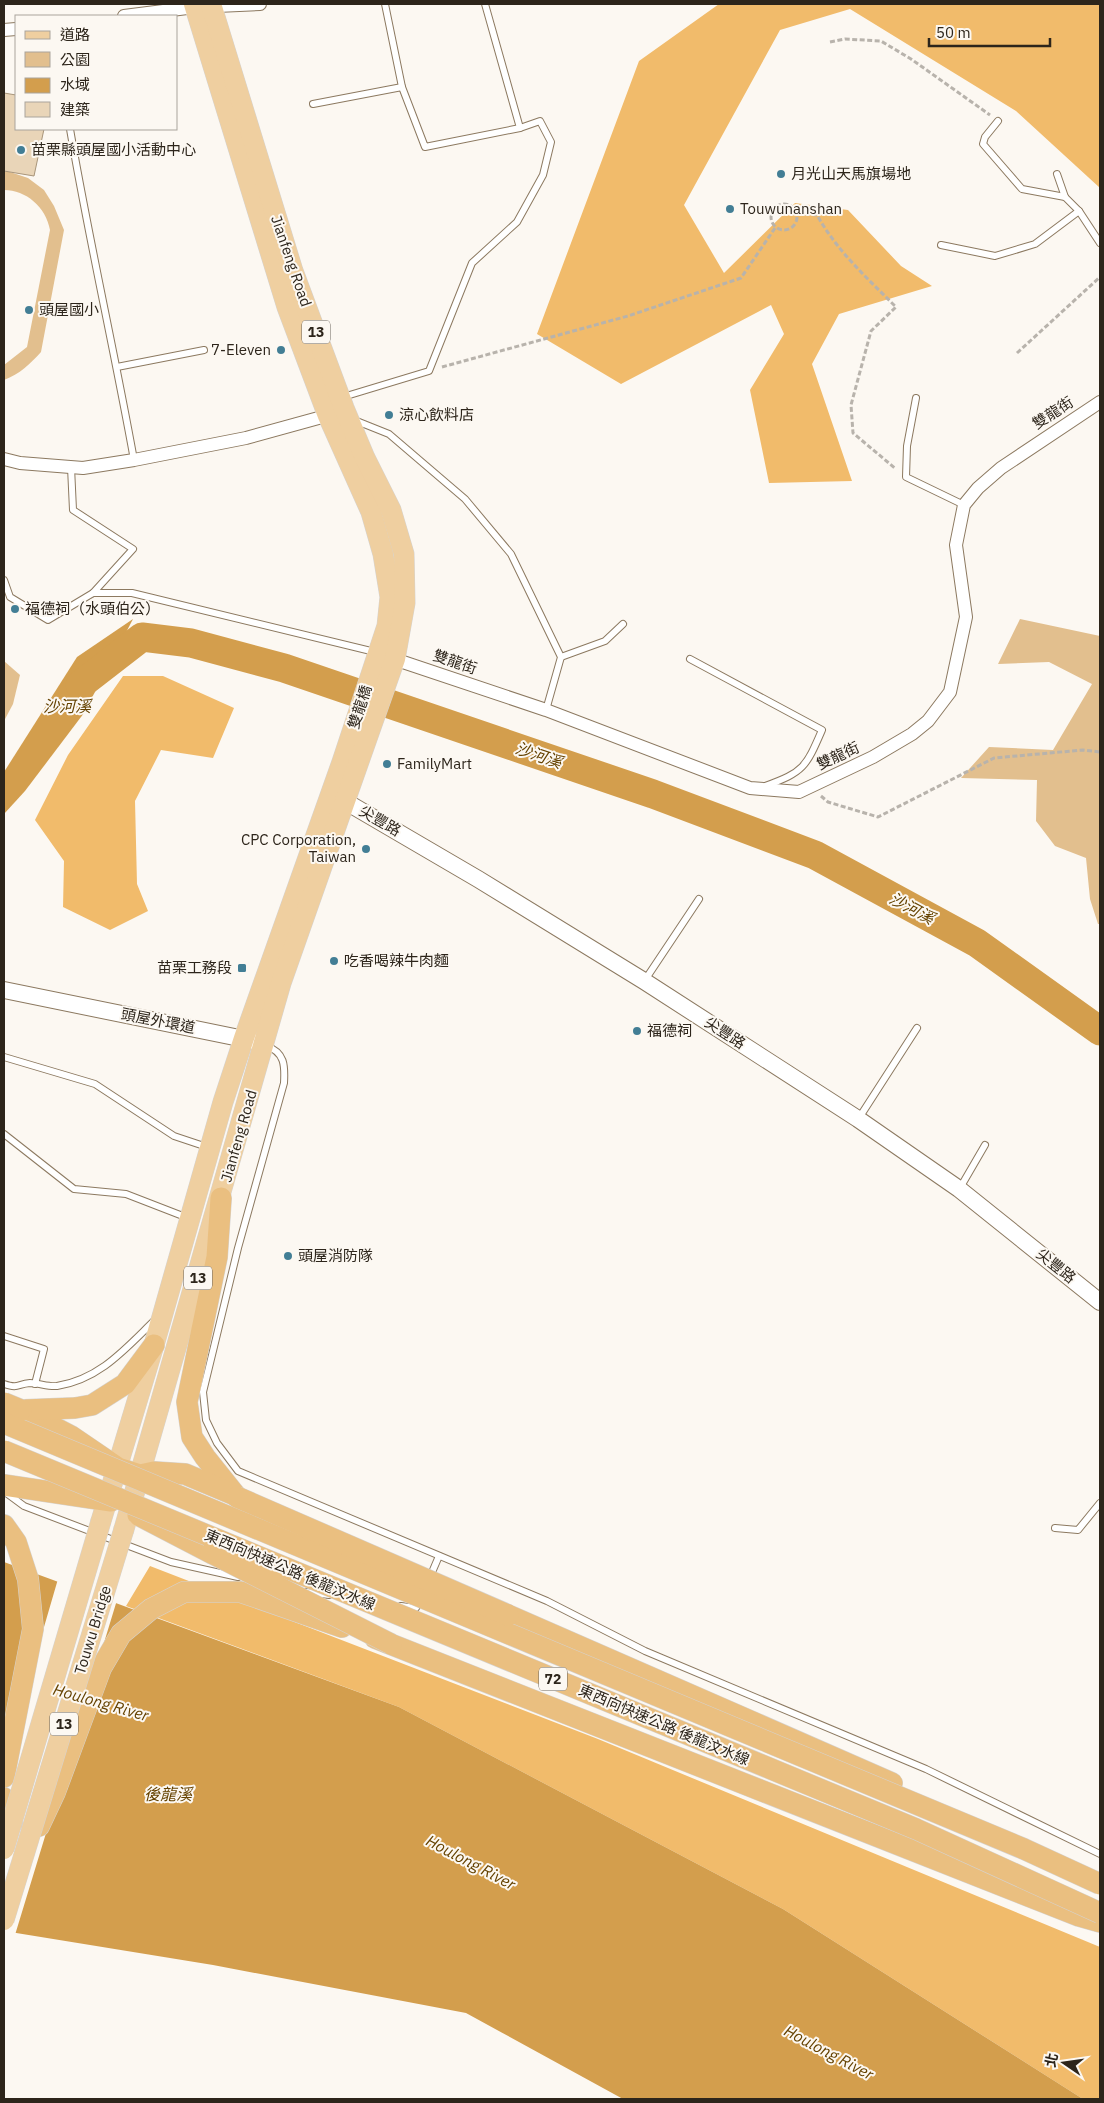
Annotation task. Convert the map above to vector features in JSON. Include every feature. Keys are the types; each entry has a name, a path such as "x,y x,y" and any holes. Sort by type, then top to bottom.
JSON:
{"highway":[{"path":"221,1198 217,1257 187,1402 192,1437 205,1457 237,1497"},
{"path":"13,1400 92,1405 125,1384 154,1345"},
{"path":"13,1400 118,1468 140,1475 154,1472 186,1474 508,1616 969,1815 1024,1848"},
{"name":"東西向快速公路 後龍汶水線","path":"4,1423 1024,1848 1100,1884"},
{"name":"東西向快速公路 後龍汶水線","path":"4,1451 916,1829 1100,1913"},
{"path":"7,1488 108,1499 127,1520 211,1553 391,1644"},
{"path":"4,1526 16,1542 28,1579 33,1629 4,1777"},
{"path":"22,1860 55,1792 101,1668 120,1634 150,1609 184,1592 241,1592 391,1644 1070,1912 1100,1922"},
{"path":"4,1798 12,1823"}],"main road":[{"name":"Jianfeng Road","path":"203,6 287,307 336,412 371,512 383,554 390,598 387,626 387,656"},
{"name":"雙龍橋","path":"350,763 387,656"},
{"name":"Jianfeng Road","path":"108,1499 154,1345 189,1218 244,1038 350,763"},
{"name":"Jianfeng Road","path":"127,1520 337,797"},
{"name":"Touwu Bridge","path":"4,1849 108,1499"},
{"name":"Touwu Bridge","path":"4,1920 127,1520"}],"street":[{"path":"132,15 203,6 260,4"},
{"name":"雙龍街","path":"387,656 546,710 750,788 761,787 799,792 873,757 912,734 928,721 950,692 966,617 956,545 964,505 978,488 1001,468 1100,402"},
{"path":"4,459 20,463 83,468 246,438 336,412"},
{"name":"尖豐路","path":"337,797 478,879 644,981 858,1119 959,1189 1100,1302"},
{"name":"頭屋外環道","path":"4,990 244,1038 264,1045"}],"lane":[{"path":"385,4 402,87 425,147 520,128 540,121 551,142 543,176 517,222 472,263 429,371 342,395 336,412 389,434 465,499 511,554 560,657 546,710"},
{"path":"485,4 520,128"},
{"path":"313,104 402,87"},
{"path":"998,121 985,137 983,144 1022,189 1065,197"},
{"path":"70,130 86,222 117,367 134,460"},
{"path":"1056,174 1065,197 1079,210 1100,243"},
{"path":"940,245 995,256 1035,244 1079,210"},
{"path":"117,367 204,350"},
{"path":"916,398 907,446 906,477 964,505"},
{"path":"4,580 10,597 48,620 93,593 133,548 73,510 71,467"},
{"path":"93,593 132,593 159,598 387,656"},
{"path":"560,657 605,641 623,624"},
{"path":"690,659 822,730 808,763 787,778 761,787"},
{"path":"644,981 699,898"},
{"path":"858,1119 917,1028"},
{"path":"264,1045 276,1049 285,1063 284,1083 238,1248 203,1392 206,1420 217,1443 238,1470 547,1601 646,1651 926,1769 1100,1854"},
{"path":"4,1057 95,1084 174,1136 211,1148"},
{"path":"4,1133 74,1189 126,1194 189,1218"},
{"path":"959,1189 985,1144"},
{"path":"4,1430 13,1400 28,1383 55,1386 86,1378 109,1365 162,1314"},
{"path":"4,1336 44,1349 35,1384"},
{"path":"4,1384 13,1400"},
{"path":"7,1488 24,1506 171,1562 309,1592 416,1608 439,1556"},
{"path":"1055,1528 1078,1530 1100,1503"}],"path":[{"path":"830,42 845,38 881,41 911,59 998,121"},
{"path":"775,228 770,218 772,210 779,204 791,205 798,213 817,215 829,236 853,265 896,307 872,331 851,405 853,433 906,477"},
{"path":"775,228 784,230 793,226 798,213"},
{"path":"429,371 628,316 741,278 775,228"},
{"path":"1017,354 1100,277"},
{"path":"811,786 828,802 878,817 994,758 1083,750 1100,752"}],"green space":[{"path":"7,171 28,178 44,190 54,206 64,230 41,352 15,375 4,380 4,365 27,347 50,230 44,214 34,201 20,193 4,190 4,172"},
{"path":"1020,619 1100,636 1100,924 1098,924 1090,899 1086,858 1055,846 1036,821 1037,780 961,778 989,747 1053,750 1092,684 1049,662 998,664"},
{"path":"4,661 20,675 13,704 4,721"}],"shaded area":[{"path":"719,4 1100,4 1100,188 1016,111 850,9 780,30 684,205 724,273 795,203 848,210 901,266 932,286 839,314 812,364 852,481 769,483 750,390 784,334 771,305 621,384 537,334 639,61"},
{"path":"123,676 163,676 234,708 213,758 161,750 135,801 137,884 148,911 110,930 63,907 64,861 35,820 68,755"},
{"path":"150,1566 598,1739 1100,1947 1100,2099 1083,2099 783,1909 399,1707 126,1606"}],"water":[{"name":"沙河溪","path":"133,619 84,713 25,791 4,814 4,772 77,657"},
{"name":"後龍溪","path":"4,1562 399,1707 783,1909 1083,2099 623,2099 466,2013 213,1965 4,1931"}],"pier":[{"path":"58,1579 117,1600 15,1935 4,1934 4,1796 22,1734 37,1651"}],"building":[{"name":"苗栗縣頭屋國小活動中心","path":"4,93 15,95 15,130 44,130 34,176 4,171"}],"waterway":[{"name":"沙河溪","path":"80,685 142,637 191,643 284,668 653,794 815,855 977,943 1100,1031"}],"place":[{"name":"苗栗縣頭屋國小活動中心","path":"21,150"},
{"name":"月光山天馬旗場地","path":"781,174"},
{"name":"Touwunanshan","path":"730,209"},
{"name":"頭屋國小","path":"29,310"},
{"name":"7-Eleven","path":"281,350"},
{"name":"涼心飲料店","path":"389,415"},
{"name":"福德祠（水頭伯公）","path":"15,609"},
{"name":"FamilyMart","path":"387,764"},
{"name":"CPC Corporation, Taiwan","path":"366,849"},
{"name":"吃香喝辣牛肉麵","path":"334,961"},
{"name":"苗栗工務段","path":"242,968"},
{"name":"福德祠","path":"637,1031"},
{"name":"頭屋消防隊","path":"288,1256"}],"water label":[{"name":"Houlong River","path":"101,1702"},
{"name":"Houlong River","path":"471,1862"},
{"name":"Houlong River","path":"829,2052"}]}
